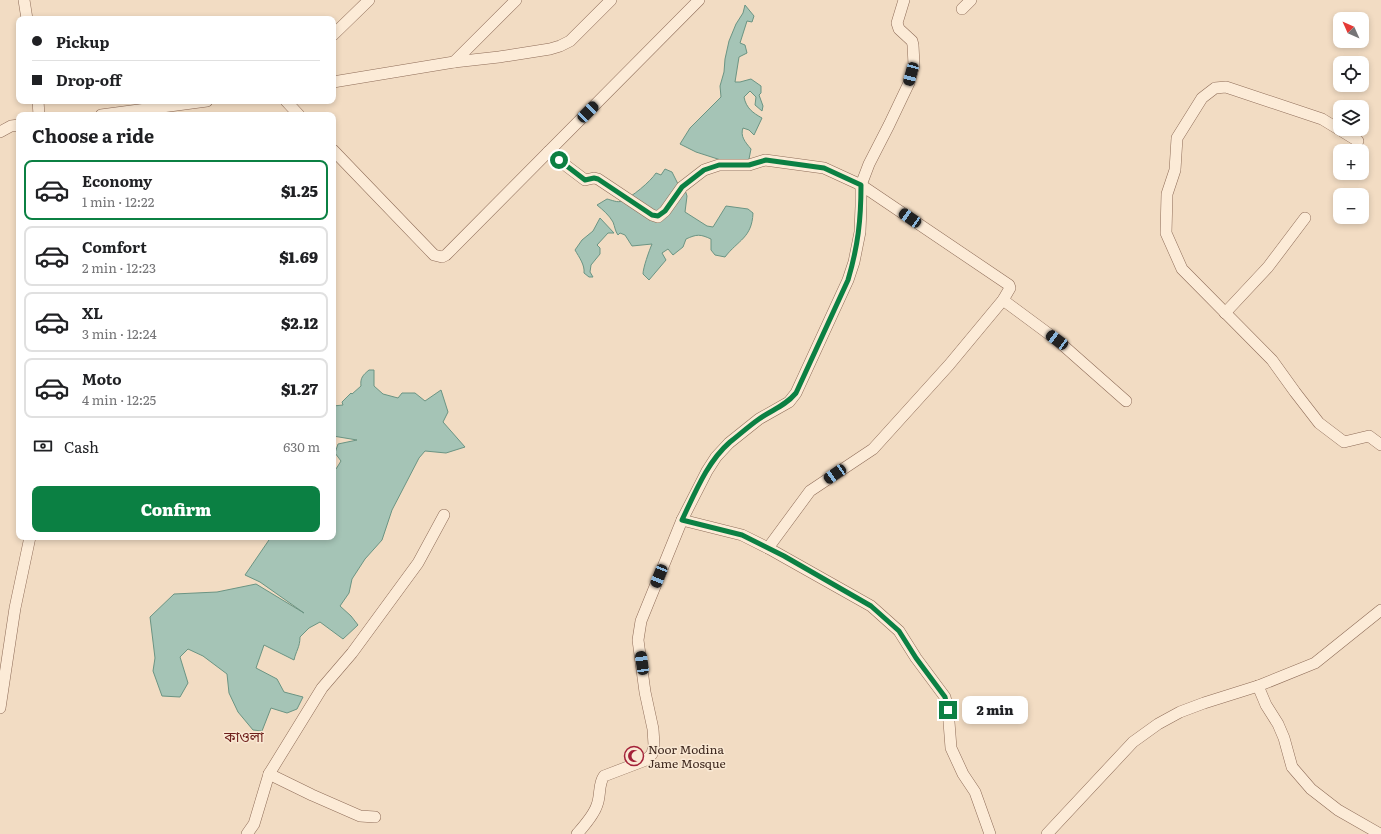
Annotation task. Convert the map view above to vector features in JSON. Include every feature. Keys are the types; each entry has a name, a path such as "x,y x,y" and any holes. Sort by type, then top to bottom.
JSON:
{"street":[{"path":"24,0 27,16"},
{"path":"336,32 369,0"},
{"path":"454,62 516,0"},
{"path":"336,82 454,62 550,49 570,41 611,0"},
{"path":"336,153 434,255 442,257 446,255 699,0"},
{"path":"577,834 590,817 597,804 604,776 646,760 652,754 654,745 653,729 645,692 638,640 641,621 682,520 707,471 716,457 729,443 759,419 789,402 796,393 848,280 854,262 860,232 861,185 868,164 909,83 914,65 912,41 899,29 897,23 904,0"},
{"path":"962,9 971,0"},
{"path":"1358,141 1322,120 1226,87 1215,88 1202,98 1177,138 1175,170 1167,194 1166,233 1182,269 1272,360 1319,423 1344,442 1369,436 1381,445"},
{"path":"124,112 184,104"},
{"path":"289,104 296,112"},
{"path":"0,132 11,126 16,125"},
{"path":"548,152 585,180 594,178 598,179 652,215 658,216 665,211 682,187 704,170 719,165 749,165 766,160 824,168 861,185 1009,285 1010,288 1003,300 949,365 873,449 810,491 768,548"},
{"path":"1225,313 1268,267 1305,218"},
{"path":"1003,300 1057,340 1126,401"},
{"path":"247,834 254,824 269,774 322,688 352,653 418,563 444,515"},
{"path":"682,520 742,535 768,548 871,606 899,631 916,658 945,697 948,710 951,748 963,774 975,792 990,834"},
{"path":"0,708 15,608 29,540"},
{"path":"1047,834 1133,742 1158,724 1180,712 1258,686 1315,663 1381,610"},
{"path":"1258,686 1266,705 1278,724 1284,738 1292,767 1312,790 1338,810 1380,834"},
{"path":"269,774 360,816 375,817"}],"shaded area":[{"path":"745,5 754,16 752,22 747,21 740,43 745,45 747,53 739,57 735,82 751,79 761,86 761,93 759,95 763,106 762,111 755,105 756,97 750,91 744,97 750,110 762,118 754,135 749,130 743,128 742,131 745,141 751,149 748,164 727,162 696,152 680,144 690,128 721,97 720,86 729,41 736,24 743,13"},
{"path":"665,169 672,172 678,184 685,190 687,196 685,212 707,226 713,227 726,206 748,209 753,213 752,221 744,238 725,257 715,255 711,250 711,239 701,235 693,236 686,239 683,247 673,255 668,249 662,253 666,260 649,280 643,274 652,244 632,246 625,235 620,233 618,235 611,219 597,205 607,199 618,202 626,199 636,193 656,173 661,175"},
{"path":"600,218 614,233 608,233 597,245 600,248 600,254 591,265 590,272 593,277 589,277 584,273 583,264 575,250 582,240 593,231"},
{"path":"369,370 374,370 374,386 383,394 398,398 402,393 415,393 425,401 441,390 448,412 443,422 465,447 446,453 425,451 419,458 392,510 382,540 365,559 352,579 349,593 340,606 358,625 343,639 320,622 309,628 300,637 299,646 294,660 264,645 256,668 277,679 284,692 303,697 297,709 287,713 271,708 262,731 253,730 238,712 229,693 227,674 203,656 188,649 180,657 188,683 180,697 162,696 153,671 155,658 150,617 174,594 217,592 256,584 304,613 260,582 245,575 269,540 336,540 336,469 341,461 336,454 336,450 338,444 357,440 336,436 336,406 343,405 342,402 361,386 362,377"}],"place":[{"name":"Noor Modina Jame Mosque","path":"634,756"}],"district":[{"name":"কাওলা","path":"244,736"}],"route":[{"path":"559,160 585,180 594,178 598,179 652,215 658,216 665,211 682,187 704,170 719,165 749,165 766,160 824,168 861,185 860,232 854,262 848,280 796,393 789,402 759,419 729,443 716,457 707,471 682,520 742,535 784,556 871,606 899,631 916,658 945,697 948,710"}]}
